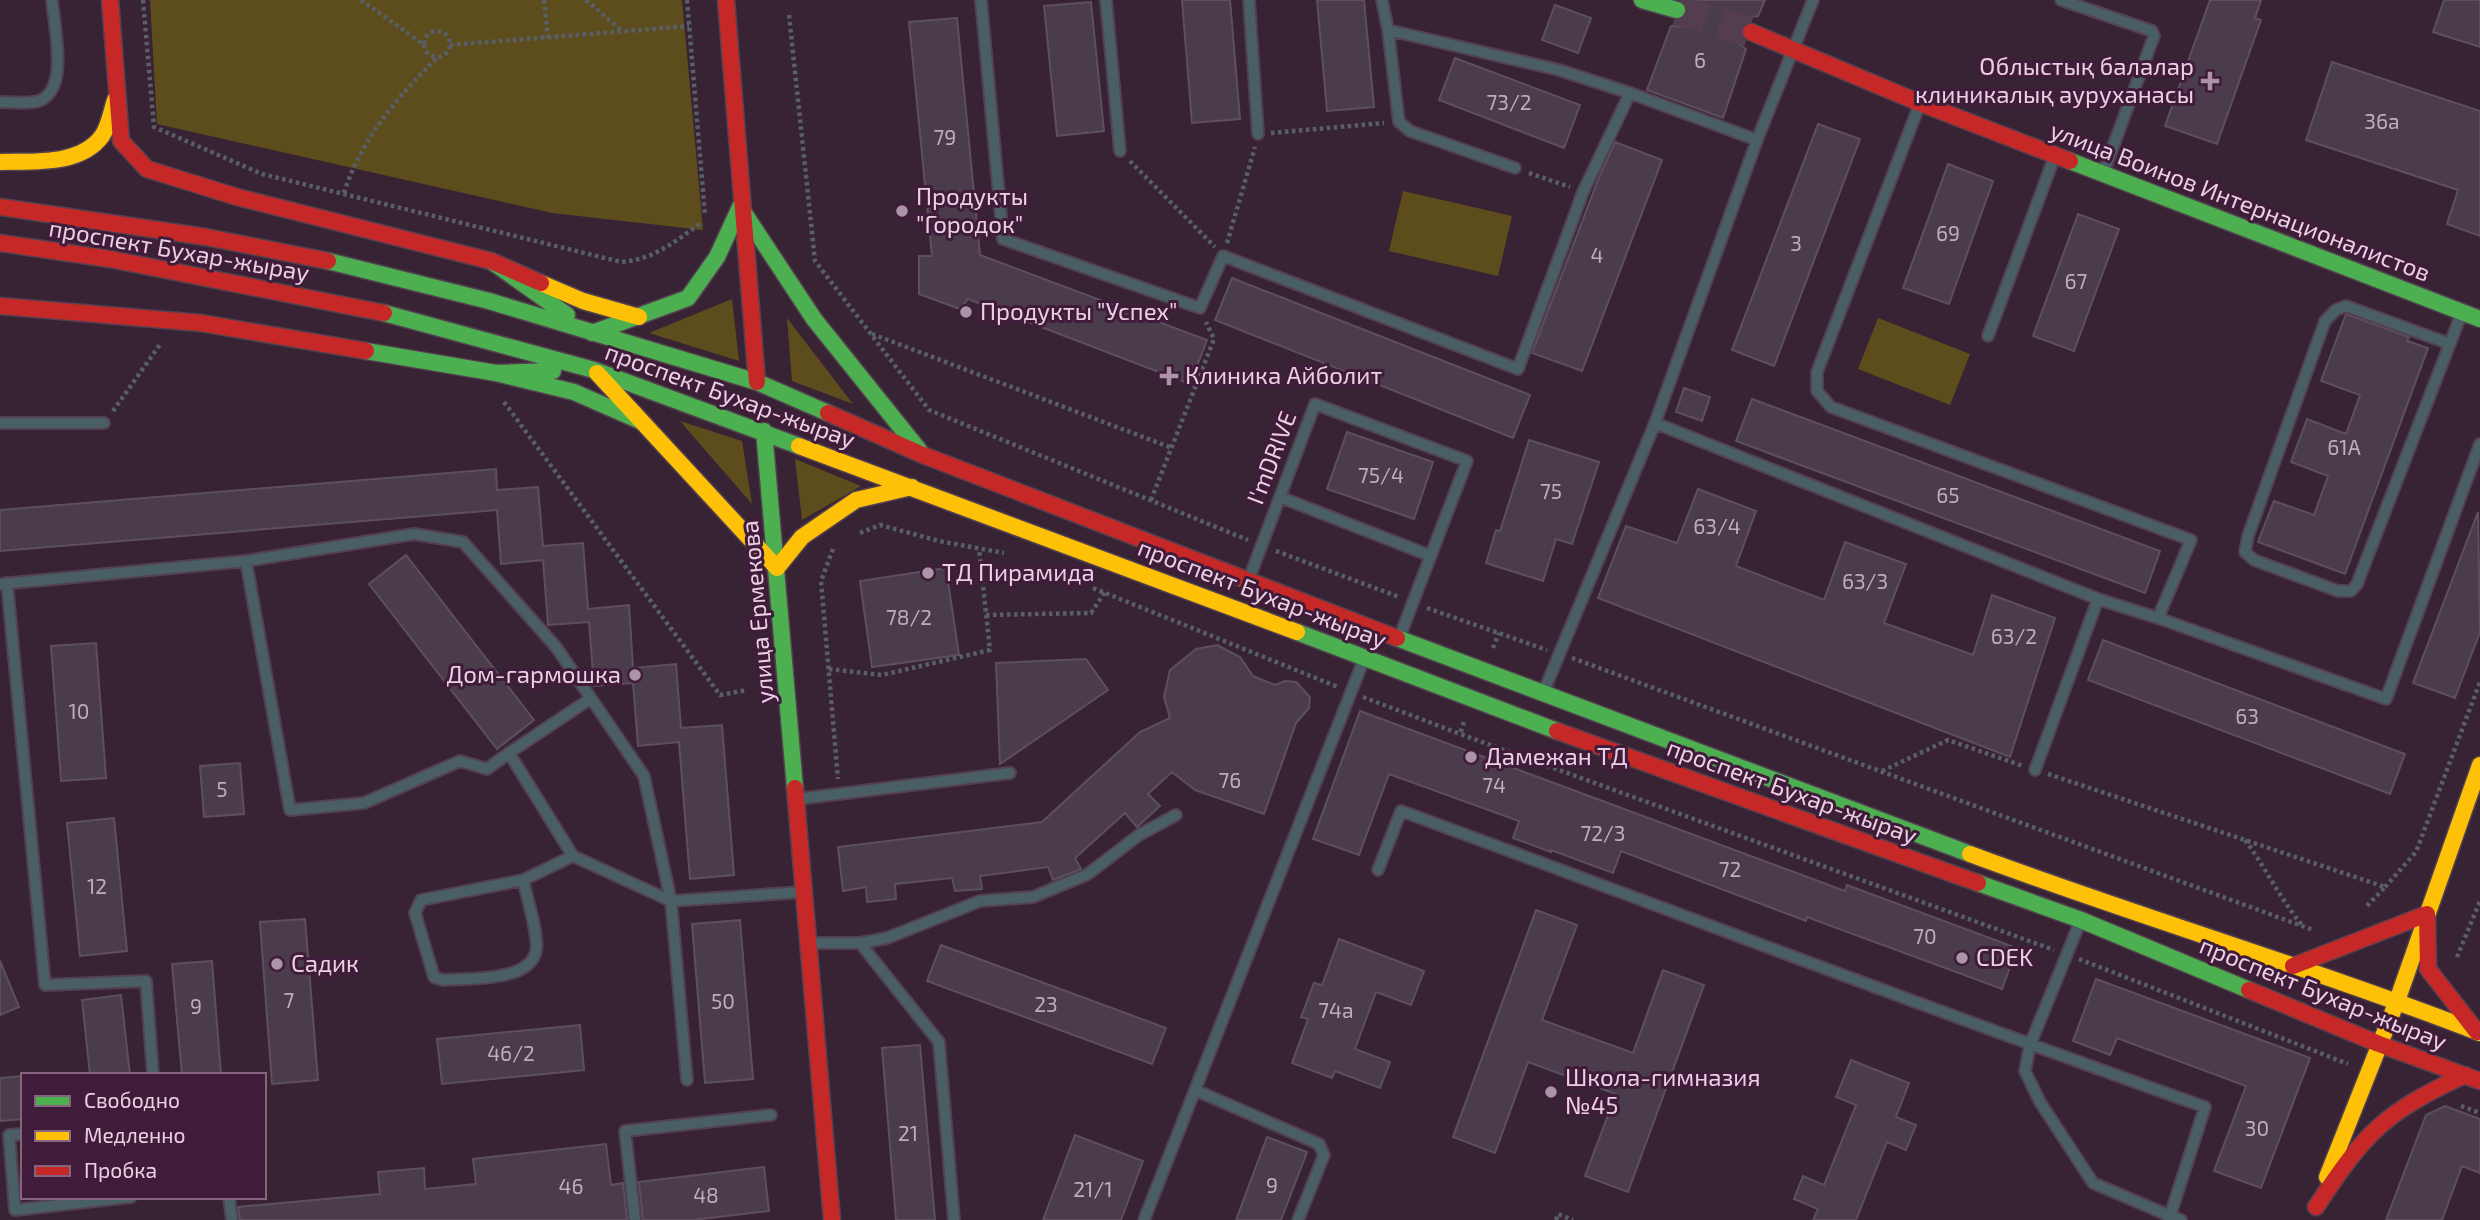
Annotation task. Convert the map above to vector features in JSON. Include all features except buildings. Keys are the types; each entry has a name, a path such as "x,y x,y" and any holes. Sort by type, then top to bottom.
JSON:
{"main road":[{"path":"110,0 121,141 147,169 237,197 491,261 583,302 639,317"},
{"name":"улица Ермекова","path":"726,0 740,206 777,568 832,1220"},
{"path":"1642,0 1677,10"},
{"name":"улица Воинов Интернационалистов","path":"1751,32 1920,103 2480,319"},
{"path":"0,162 65,158 85,149 101,137 116,98"},
{"path":"491,261 592,333 688,298 717,257 740,206"},
{"path":"740,206 814,319 923,455"},
{"name":"проспект Бухар-жырау","path":"0,207 206,237 341,264 489,301 757,382 923,455 1543,694 2081,895 2397,1001 2479,1033"},
{"name":"проспект Бухар-жырау","path":"0,243 123,262 387,314 499,346 594,369 763,419 912,487 1531,722 2081,920 2379,1044 2472,1078"},
{"path":"0,306 201,323 496,373 574,392 640,421"},
{"path":"496,373 594,369 777,568 802,537 856,500 912,487"},
{"path":"1531,722 1543,694"},
{"path":"2313,1214 2397,1001 2480,765"},
{"path":"2293,966 2337,946 2427,914"},
{"path":"2427,914 2428,969 2479,1033"},
{"path":"2313,1214 2355,1150 2378,1125 2407,1103 2472,1078"}],"lane":[{"path":"0,102 41,101 52,91 58,79 52,0"},
{"path":"981,0 1003,239 1200,308 1223,256 1518,369 1583,192 1630,93"},
{"path":"1106,0 1120,151"},
{"path":"1249,0 1258,134"},
{"path":"1382,0 1399,121 1410,131 1514,168"},
{"path":"1543,694 1655,422 1757,140 1814,0"},
{"path":"2061,0 2152,31 2154,36 2103,174"},
{"path":"1388,30 1559,70 1757,140"},
{"path":"1920,103 1817,372 1817,391 1831,407 2191,540 2158,618"},
{"path":"1988,336 2056,155"},
{"path":"2450,344 2346,306 2336,310 2325,321 2245,552 2254,560 2338,590 2351,590 2357,584 2450,344 2462,312"},
{"name":"I'mDRIVE","path":"1248,581 1315,404 1467,461 1399,639"},
{"path":"1655,422 2098,599 2386,699 2480,444"},
{"path":"0,423 104,423"},
{"path":"1280,497 1431,556"},
{"path":"153,1073 146,981 45,985 3,584 246,561 414,534 463,542 556,647 644,775 671,901 687,1080"},
{"path":"246,561 290,810 364,803 460,761 487,769 590,699"},
{"path":"2035,770 2098,599"},
{"path":"1144,1220 1365,657"},
{"path":"509,753 573,856 671,901 803,892"},
{"path":"796,799 1010,773"},
{"path":"1378,870 1401,811 2030,1045 2205,1107 2173,1219 2092,1183 2040,1102 2025,1071 2030,1045 2081,920"},
{"path":"807,943 860,943 887,938 980,901 1033,897 1088,874 1139,835 1175,815"},
{"path":"523,880 537,950 531,965 519,973 443,981 434,977 415,913 421,900 523,880 573,856"},
{"path":"860,943 939,1042 954,1220"},
{"path":"1195,1090 1319,1144 1324,1156 1298,1220"},
{"path":"635,1220 625,1131 771,1115"},
{"path":"21,1134 9,1136 15,1215 118,1199"},
{"path":"229,1199 232,1220"}],"path":[{"path":"143,0 154,127 262,174 621,262 639,261 668,246 705,220 687,0"},
{"path":"360,0 423,44 428,54 438,57"},
{"path":"544,0 548,38"},
{"path":"586,0 623,32"},
{"path":"789,15 815,261 929,410 1413,603 2316,931"},
{"path":"450,45 689,26"},
{"path":"344,193 365,146 394,102 438,57 448,52 450,45 447,35 439,30 430,32 423,44"},
{"path":"1120,151 1223,256 1258,134 1399,121"},
{"path":"1514,168 1583,192"},
{"path":"1151,500 1214,340 1200,308"},
{"path":"871,334 1172,448"},
{"path":"104,423 161,343 174,345"},
{"path":"499,395 720,695 747,690"},
{"path":"858,534 880,525 1014,555"},
{"path":"836,543 821,581 839,794"},
{"path":"829,668 882,675 990,650 979,549"},
{"path":"1083,583 1460,734 2067,954 2368,1072"},
{"path":"986,615 1091,613 1105,593"},
{"path":"1484,671 1499,633"},
{"path":"2359,914 2416,852 2480,682"},
{"path":"1460,734 1473,699"},
{"path":"1882,772 1948,740 2385,887"},
{"path":"2244,839 2273,879 2283,902 2303,926"},
{"path":"2453,965 2480,901"},
{"path":"1556,1220 1558,1214 1573,1220"}],"shaded area":[{"path":"150,0 682,0 703,230 552,213 157,124"},
{"path":"1403,191 1512,216 1498,276 1389,251"},
{"path":"732,299 739,361 649,333"},
{"path":"787,318 853,404 792,381"},
{"path":"1878,318 1970,354 1950,405 1858,369"},
{"path":"680,421 742,441 752,504"},
{"path":"795,459 861,486 802,520"}],"tunnel":[{"path":"1677,10 1751,32"}],"traffic: fast":[{"path":"1642,0 1677,10"},
{"path":"2070,161 2480,319"},
{"path":"740,207 814,319 919,450"},
{"path":"592,333 688,298 717,257 740,207"},
{"path":"328,261 489,301 757,382 828,413"},
{"path":"491,261 567,315"},
{"path":"384,313 594,370 799,446"},
{"path":"366,351 496,373 574,392 640,421"},
{"path":"496,373 553,371"},
{"path":"764,431 795,788"},
{"path":"1297,632 1557,731"},
{"path":"1397,638 1970,854"},
{"path":"1978,883 2081,920 2249,990"}],"traffic: slow":[{"path":"0,162 55,160 81,153 93,146 102,136 115,100"},
{"path":"541,283 583,301 639,317"},
{"path":"597,373 777,568 802,537 856,500 912,487"},
{"path":"799,446 1297,632"},
{"path":"2327,1177 2397,1001 2480,765"},
{"path":"1970,854 2353,986 2480,1033"}],"traffic: jam":[{"path":"110,0 121,141 147,169 237,197 491,261 541,283"},
{"path":"726,0 757,382"},
{"path":"1751,32 1920,103 2070,161"},
{"path":"0,207 206,237 328,261"},
{"path":"0,243 110,259 384,313"},
{"path":"0,306 201,323 366,351"},
{"path":"828,413 923,455 1397,638"},
{"path":"1557,731 1978,883"},
{"path":"795,788 832,1220"},
{"path":"2293,966 2427,914 2428,969 2477,1032"},
{"path":"2249,990 2379,1044 2480,1081"},
{"path":"2316,1207 2348,1161 2378,1128 2414,1101 2465,1075"}],"place":[{"name":"Облыстық балалар клиникалық ауруханасы","path":"2210,81"},
{"name":"Продукты \"Городок\"","path":"902,211"},
{"name":"Продукты \"Успех\"","path":"966,312"},
{"name":"Клиника Айболит","path":"1169,376"},
{"name":"ТД Пирамида","path":"928,573"},
{"name":"Дом-гармошка","path":"635,675"},
{"name":"Дамежан ТД","path":"1471,757"},
{"name":"CDEK","path":"1962,958"},
{"name":"Садик","path":"277,964"},
{"name":"Школа-гимназия №45","path":"1551,1092"}]}
